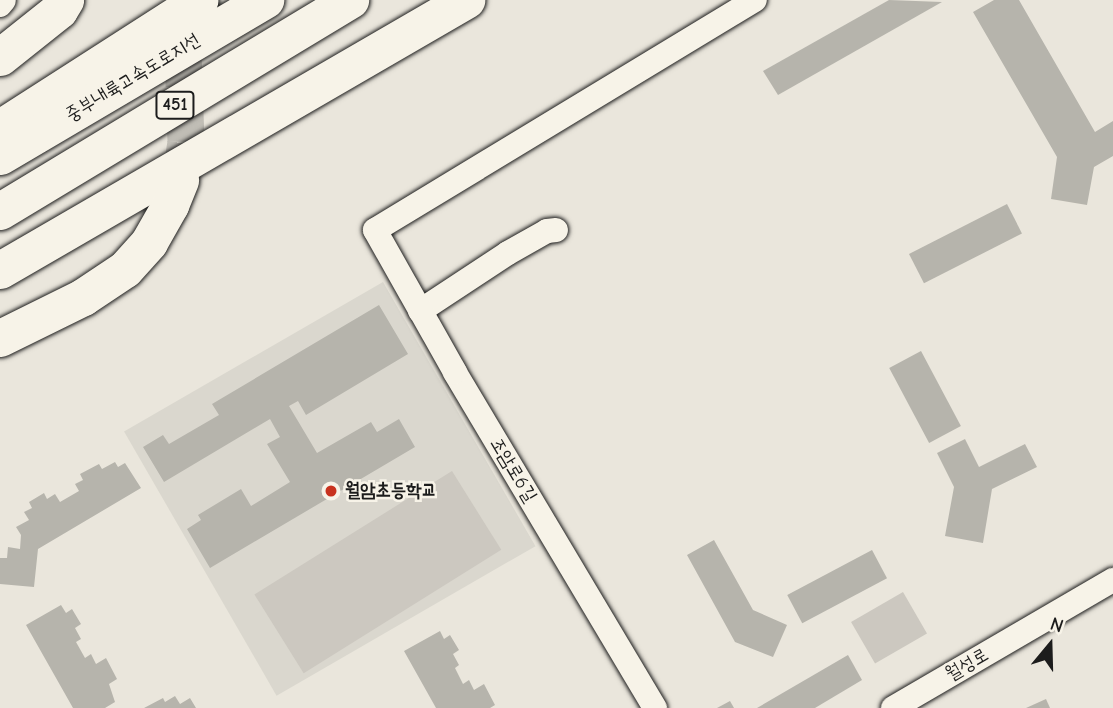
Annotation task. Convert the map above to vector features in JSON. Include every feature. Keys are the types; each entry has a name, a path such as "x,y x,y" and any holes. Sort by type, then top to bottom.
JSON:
{"highway":[{"path":"0,57 59,10 65,0"},
{"path":"0,128 199,0"},
{"name":"중부내륙고속도로지선","path":"0,156 265,0"},
{"name":"451","path":"0,211 350,0"},
{"path":"0,270 466,0"},
{"path":"0,338 83,297 125,269 149,242 170,205 180,180"}],"street":[{"path":"0,5 4,0"},
{"name":"조암로6길","path":"655,708 420,311 375,230 755,0"},
{"path":"420,311 508,253 547,230 556,229"},
{"name":"월성로","path":"892,708 1113,580"}],"shaded area":[{"name":"월암초등학교","path":"383,282 536,546 277,696 124,432"},
{"path":"452,471 501,550 304,673 254,594"},
{"path":"903,592 927,634 875,664 851,622"}],"building":[{"path":"889,0 942,2 778,95 763,71"},
{"path":"994,0 1019,0 1095,132 1113,121 1113,156 1094,167 1087,205 1051,199 1057,157 973,12"},
{"path":"1007,204 1022,233 924,283 909,254"},
{"path":"379,305 408,354 306,415 298,401 289,406 317,453 371,422 377,432 399,419 415,447 210,568 187,529 201,520 198,515 241,489 251,506 290,482 267,444 280,437 270,419 164,482 143,447 163,435 169,444 219,415 212,404"},
{"path":"921,351 961,426 929,443 889,368"},
{"path":"965,439 979,467 1025,444 1037,467 992,489 983,543 945,536 954,487 937,453"},
{"path":"115,462 118,467 125,463 141,488 38,549 34,587 0,584 0,558 7,558 8,547 20,549 21,535 16,527 29,520 24,512 32,508 29,502 44,493 47,499 55,494 60,502 79,491 75,484 83,480 80,474 99,464 102,469"},
{"path":"714,540 753,610 787,625 773,657 735,642 687,555"},
{"path":"872,550 887,578 802,623 787,595"},
{"path":"61,605 66,613 72,609 81,624 75,628 81,639 76,642 85,658 91,654 96,664 106,658 117,679 109,684 115,702 105,708 73,708 26,625"},
{"path":"440,631 444,639 450,635 459,650 453,654 459,665 455,668 463,684 469,680 474,690 484,684 495,705 490,708 436,708 404,651"},
{"path":"848,655 862,680 815,708 757,708"},
{"path":"175,696 180,704 190,698 196,708 144,708 163,698 165,702"},
{"path":"1046,699 1050,708 1026,708"},
{"path":"730,701 734,708 717,708"}],"tunnel":[{"path":"180,180 186,141 182,21"}],"place":[{"name":"월암초등학교","path":"331,491"}]}
